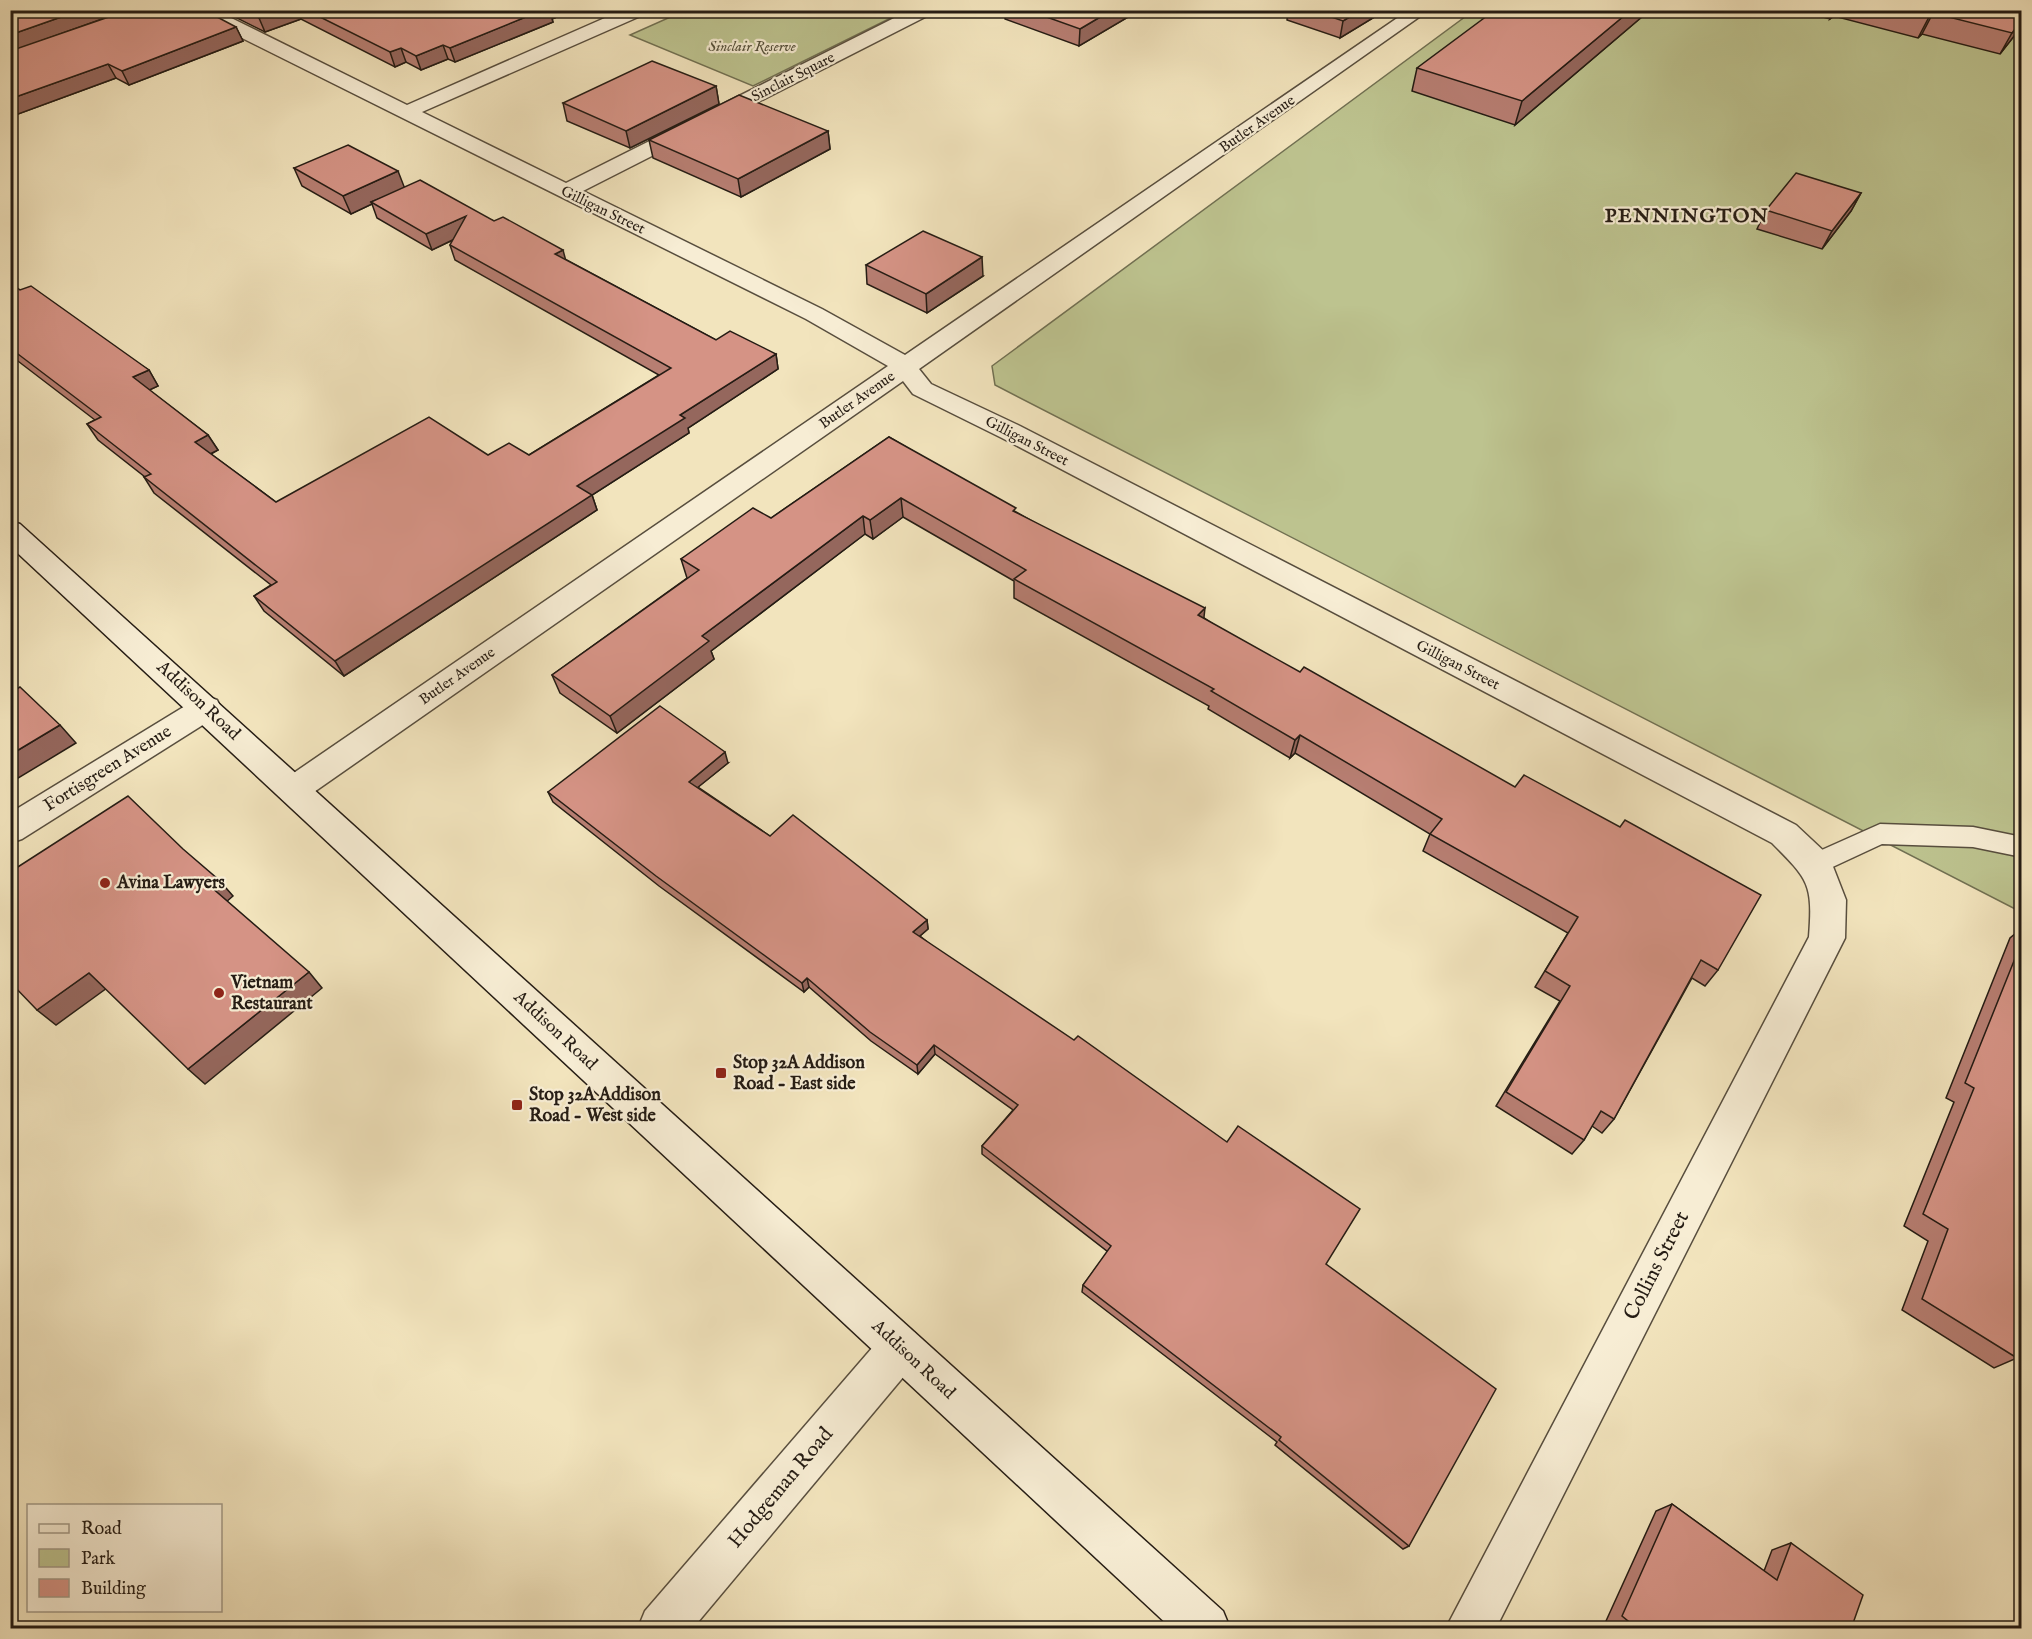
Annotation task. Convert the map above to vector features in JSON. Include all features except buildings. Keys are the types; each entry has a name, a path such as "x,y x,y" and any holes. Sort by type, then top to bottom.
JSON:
{"street":[{"name":"Gilligan Street","path":"200,10 814,314 889,355 905,367 922,389 1011,432 1784,834 1822,882"},
{"path":"407,112 639,10"},
{"name":"Sinclair Square","path":"565,192 925,10"},
{"name":"Butler Avenue","path":"293,790 1420,10"},
{"name":"Addison Road","path":"10,530 1206,1629"},
{"name":"Fortisgreen Avenue","path":"10,830 206,708"},
{"name":"Collins Street","path":"1470,1629 1827,938 1822,882"},
{"name":"Hodgeman Road","path":"662,1629 900,1348"}],"lane":[{"path":"1822,882 1880,834 1973,837 2022,847"}],"green space":[{"name":"Sinclair Reserve","path":"686,10 905,11 753,86 630,35"},
{"path":"1473,11 2021,11 2021,912 995,385 992,366"}],"place":[{"name":"Avina Lawyers","path":"105,883"},
{"name":"Vietnam Restaurant","path":"219,993"},
{"name":"Stop 32A Addison Road - East side","path":"721,1073"},
{"name":"Stop 32A Addison Road - West side","path":"517,1105"}],"district":[{"name":"PENNINGTON","path":"1687,216"}]}
